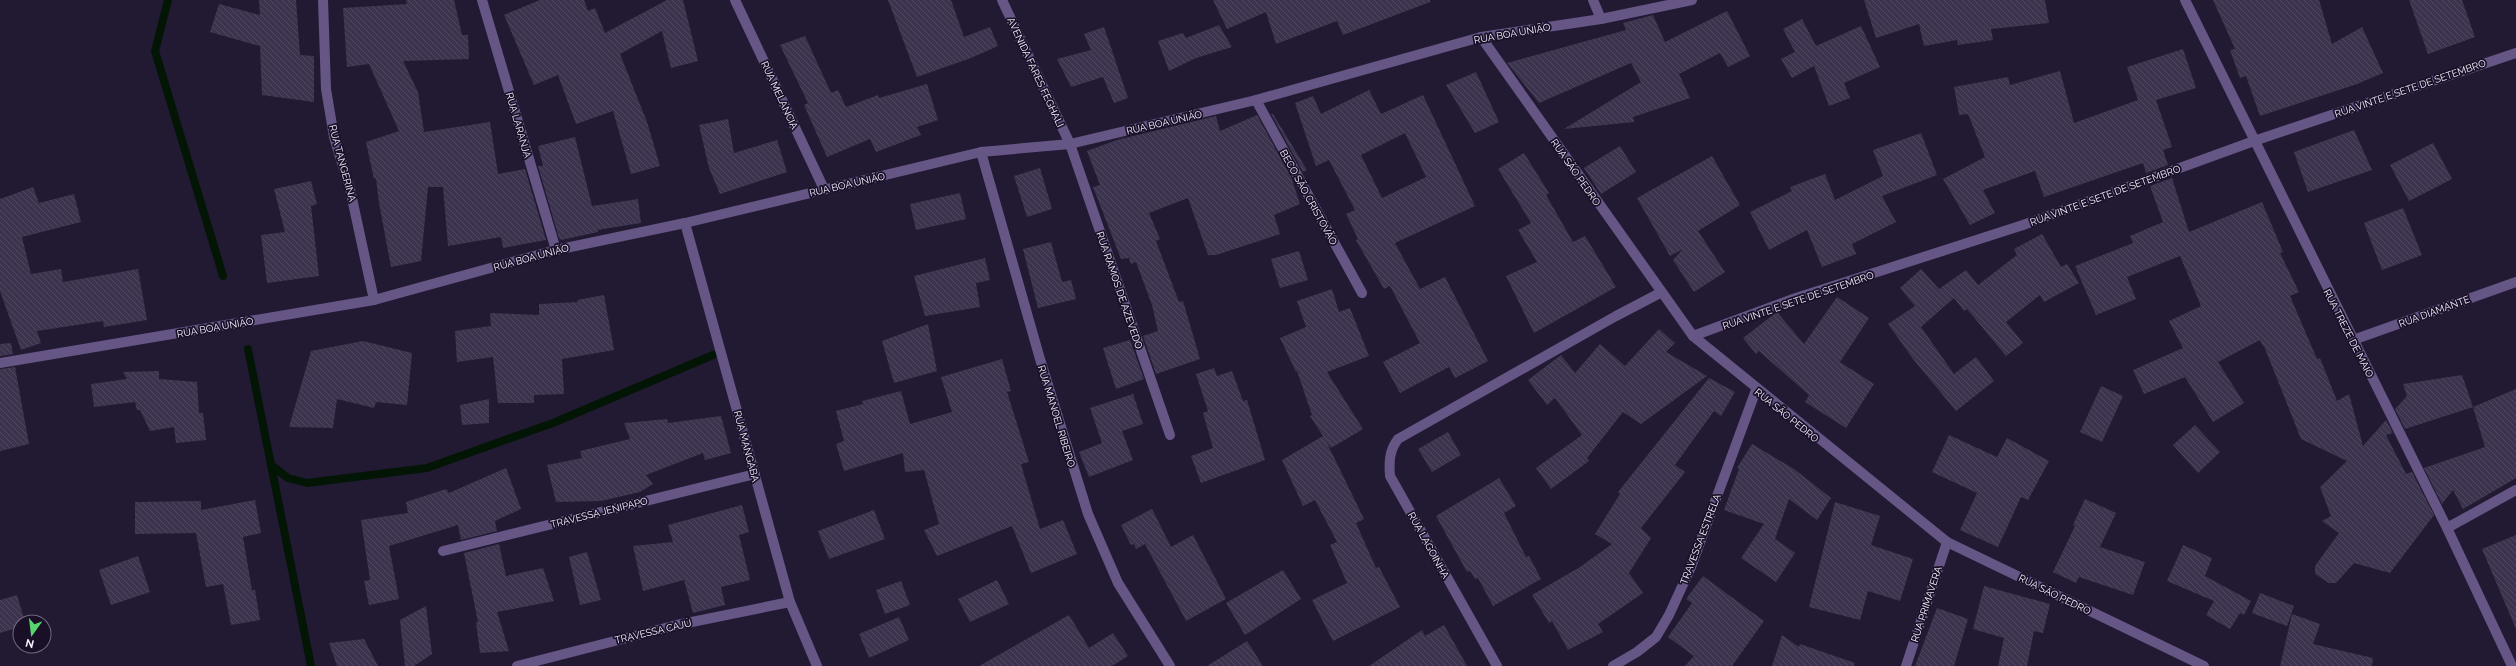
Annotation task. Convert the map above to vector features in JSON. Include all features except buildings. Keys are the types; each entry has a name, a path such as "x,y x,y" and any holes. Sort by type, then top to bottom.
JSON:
{"street":[{"name":"RUA TANGERINA","path":"323,0 326,89 334,137 350,189 374,300"},
{"name":"RUA LARANJA","path":"482,0 556,250"},
{"name":"RUA MELANCIA","path":"735,0 824,189"},
{"name":"AVENIDA FARES FEGHALI","path":"1002,0 1070,144"},
{"path":"1593,0 1600,19"},
{"name":"RUA BOA UNIÃO","path":"0,363 374,300 556,250 685,223 981,152 1070,144 1256,100 1481,37 1600,19 1692,0"},
{"name":"RUA TREZE DE MAIO","path":"2185,0 2447,528 2512,666"},
{"name":"RUA SÃO PEDRO","path":"1481,37 1660,293 1693,336 1756,390 1947,542 2204,666"},
{"name":"RUA VINTE E SETE DE SETEMBRO","path":"1693,336 1793,299 2023,225 2254,141 2516,53"},
{"name":"BECO SÃO CRISTÓVÃO","path":"1256,100 1362,293"},
{"name":"RUA RAMOS DE AZEVEDO","path":"1070,144 1170,436"},
{"name":"RUA MANOEL RIBEIRO","path":"981,152 1042,366 1088,514 1118,583 1170,666"},
{"name":"RUA MANGABA","path":"685,223 790,602 817,666"},
{"name":"RUA DIAMANTE","path":"2353,340 2516,282"},
{"name":"RUA LAGOINHA","path":"1497,666 1390,476 1388,461 1392,447 1398,439 1616,316 1660,293"},
{"name":"TRAVESSA ESTRELA","path":"1612,666 1637,652 1656,637 1669,615 1691,567 1756,390"},
{"name":"TRAVESSA JENIPAPO","path":"443,551 755,474"},
{"path":"2447,528 2516,490"},
{"name":"RUA PRIMAVERA","path":"1906,666 1947,542"},
{"name":"TRAVESSA CAJÚ","path":"517,666 677,625 790,602"}],"waterway":[{"path":"168,0 155,51 223,276"},
{"path":"248,349 311,666"},
{"path":"271,465 288,478 307,483 427,468 553,423 713,355"}]}
